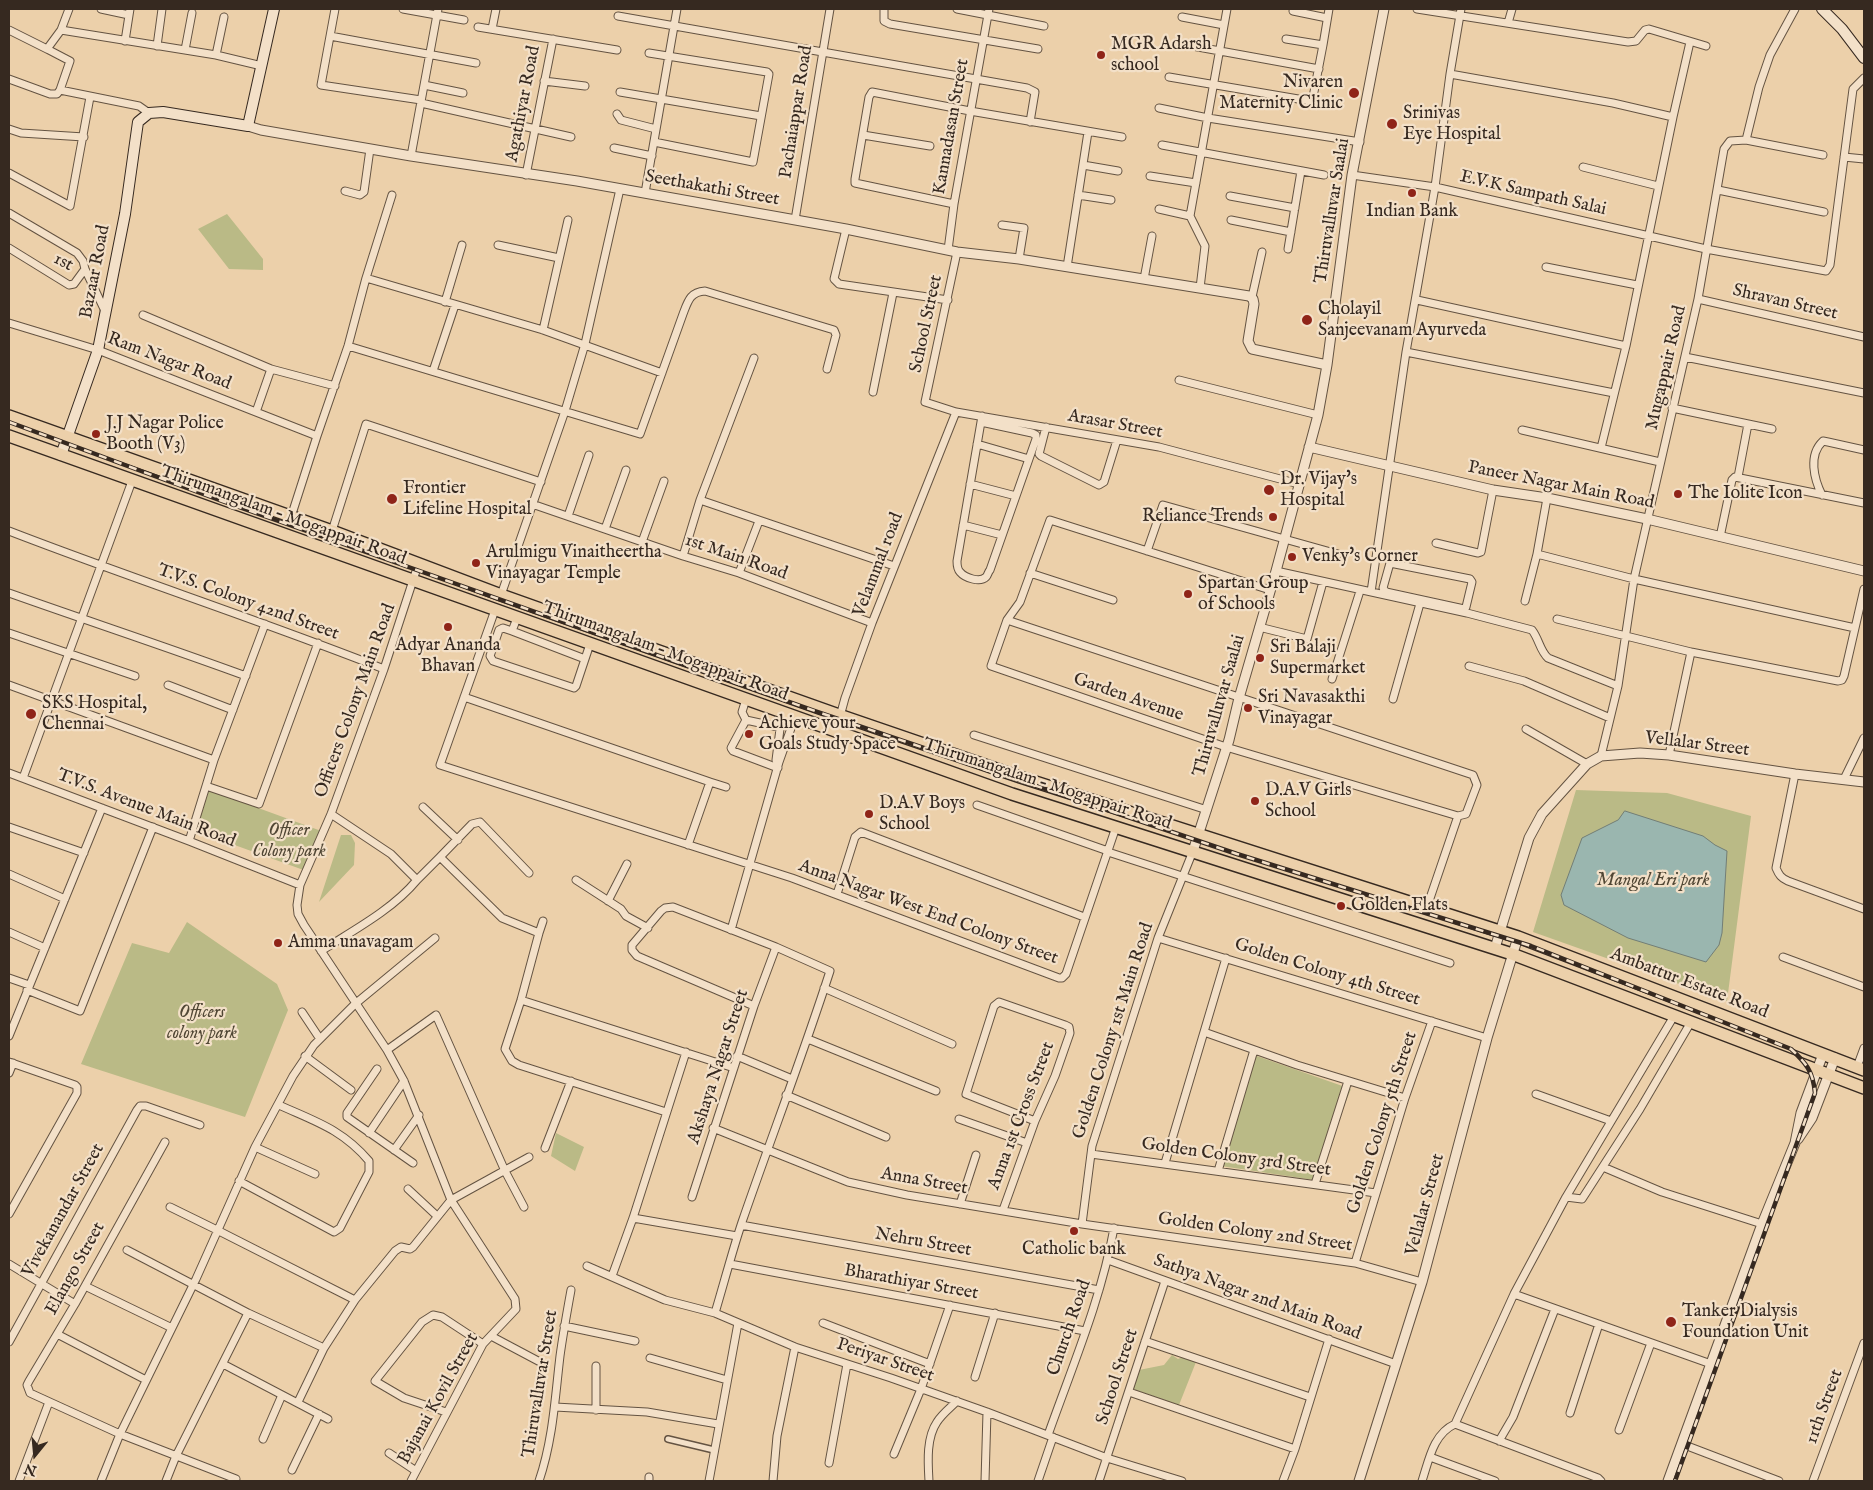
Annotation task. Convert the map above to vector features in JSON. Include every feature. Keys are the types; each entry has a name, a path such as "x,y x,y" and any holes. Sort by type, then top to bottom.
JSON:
{"main road":[{"path":"150,114 163,112 248,126 274,9"},
{"path":"1822,9 1842,29 1864,58"},
{"name":"Bazaar Road","path":"61,455 98,350 124,214 138,122 150,114"},
{"name":"Thirumangalam – Mogappair Road","path":"9,416 332,531 418,565 840,716 1020,777 1500,931"},
{"name":"Thirumangalam – Mogappair Road","path":"9,436 1012,794 1512,954"},
{"name":"Ambattur Estate Road","path":"1500,931 1861,1068"},
{"name":"Ambattur Estate Road","path":"1512,954 1864,1088"}],"street":[{"path":"47,49 61,30 69,9"},
{"path":"101,9 129,12 124,41"},
{"path":"157,46 162,9"},
{"path":"335,9 321,85 421,101 571,137"},
{"path":"403,9 437,12 464,20"},
{"path":"492,29 496,9"},
{"path":"645,193 677,9"},
{"name":"Pachaiappar Road","path":"795,220 830,9"},
{"path":"884,9 883,17 886,23 1038,49"},
{"path":"957,9 988,11 1044,26"},
{"path":"1200,288 1205,246 1190,216 1227,9"},
{"path":"1170,77 1310,101 1313,97 1319,69 1329,9"},
{"name":"Thiruvalluvar Saalai","path":"1193,852 1226,748 1318,415 1352,175 1360,142 1384,9"},
{"path":"1417,9 1461,12 1508,23 1632,42 1639,39 1645,30 1649,29 1706,46"},
{"path":"1508,23 1512,9"},
{"path":"1795,9 1770,55 1746,140 1823,155"},
{"name":"Kannadasan Street","path":"948,250 954,204 988,11"},
{"path":"1293,11 1328,18"},
{"path":"410,156 437,12"},
{"path":"1371,592 1406,352 1435,186 1450,74 1461,12"},
{"path":"185,50 192,13"},
{"path":"618,16 1027,88 1034,91 1030,122"},
{"path":"216,55 224,17"},
{"path":"1182,17 1224,25"},
{"path":"478,27 617,50"},
{"path":"9,30 70,60 57,94 50,94 9,79"},
{"path":"61,30 216,55 262,66"},
{"path":"330,36 429,56 476,63"},
{"name":"Agathiyar Road","path":"526,175 552,39"},
{"path":"1286,39 1323,45"},
{"path":"1601,448 1626,346 1637,285 1690,42"},
{"path":"1176,43 1319,69"},
{"path":"649,53 769,72 753,162 654,142"},
{"path":"1450,74 1613,103 1673,117"},
{"path":"1864,78 1853,89 1844,157 1864,159"},
{"path":"544,81 585,86"},
{"path":"424,84 463,93"},
{"path":"60,90 138,106 150,114"},
{"path":"620,92 762,116"},
{"path":"954,204 855,183 869,97 872,92 1030,122 1122,137"},
{"path":"9,173 70,206 90,97"},
{"path":"1159,108 1208,118 1360,142"},
{"path":"617,114 621,120 656,129"},
{"name":"Seethakathi Street","path":"248,126 410,156 645,193 846,229 957,252 1019,259 1252,297"},
{"path":"9,129 22,133 84,137"},
{"path":"1067,267 1088,132"},
{"path":"863,135 930,146"},
{"name":"Mugappair Road","path":"1602,756 1618,686 1634,579 1698,299 1724,149 1726,144 1736,140 1746,140"},
{"path":"1162,145 1324,175"},
{"path":"614,148 652,156"},
{"path":"345,191 360,195 364,192 370,149"},
{"name":"E.V.K Sampath Salai","path":"1352,175 1435,186 1706,249 1826,271 1829,267 1844,157"},
{"path":"1083,165 1118,171"},
{"path":"1584,167 1658,186"},
{"path":"1288,249 1301,171"},
{"path":"1150,176 1196,183"},
{"path":"501,595 565,411 585,344 620,189"},
{"path":"1718,190 1824,212"},
{"path":"291,517 348,346 366,278 392,195"},
{"path":"1078,195 1110,200"},
{"path":"1230,196 1295,208"},
{"path":"1159,209 1190,216"},
{"path":"9,213 77,253 85,269"},
{"path":"543,330 568,220"},
{"path":"1231,220 1291,232"},
{"path":"1002,225 1024,228 1019,259"},
{"path":"846,229 834,279 838,284 948,300"},
{"path":"1144,279 1152,236"},
{"path":"445,302 462,245"},
{"path":"498,245 559,258"},
{"name":"1st","path":"9,248 69,285 74,284 85,269 105,311"},
{"name":"School Street","path":"925,402 957,252"},
{"path":"1262,252 1252,297 1254,304 1248,342 1252,349 1326,365"},
{"path":"1546,267 1637,285"},
{"path":"366,278 543,330 662,373"},
{"path":"348,346 640,434 690,297 695,292 705,291 834,330 836,336 827,369"},
{"path":"873,392 893,293"},
{"name":"Shravan Street","path":"1698,299 1864,337"},
{"path":"1416,300 1626,346"},
{"path":"433,371 455,304"},
{"path":"143,315 272,369 335,386"},
{"name":"Ram Nagar Road","path":"9,322 98,350 317,436"},
{"path":"1406,352 1614,393"},
{"path":"1685,357 1864,393"},
{"path":"683,556 700,500 754,358"},
{"path":"256,412 272,369"},
{"path":"1179,380 1318,415"},
{"name":"Arasar Street","path":"925,402 981,419 1159,447 1299,484"},
{"path":"1672,408 1772,429"},
{"name":"Velammal road","path":"836,732 872,623 956,412"},
{"path":"981,419 1036,435 986,578 981,580 968,578 958,568 963,525 981,419"},
{"path":"332,531 366,424 541,482"},
{"path":"1738,477 1748,424"},
{"path":"1046,428 1039,454 1099,485 1104,482 1117,440"},
{"path":"1522,430 1660,462"},
{"path":"1822,495 1814,474 1816,454 1820,444 1823,441 1864,450"},
{"path":"977,444 1029,458"},
{"name":"Paneer Nagar Main Road","path":"1309,447 1493,490 1547,498 1647,519 1864,571"},
{"path":"568,516 589,455"},
{"path":"605,529 626,470"},
{"path":"1720,537 1732,480 1738,477 1864,503"},
{"path":"23,778 132,480"},
{"path":"642,542 664,481"},
{"path":"970,484 1016,496"},
{"path":"1436,543 1478,553 1482,549 1493,490"},
{"path":"1525,601 1537,554 1547,498"},
{"path":"700,500 894,566"},
{"name":"1st Main Road","path":"532,504 683,556 739,573 872,623"},
{"path":"1146,551 1163,505 1338,554"},
{"path":"1270,590 1050,520 1020,602 1007,620 1473,775 1477,785 1468,811 1463,816 1458,816 1427,907"},
{"path":"739,573 759,521"},
{"path":"963,525 1002,535"},
{"name":"T.V.S. Colony 42nd Street","path":"9,531 100,566 318,643 384,669"},
{"path":"1537,554 1634,579 1855,628"},
{"path":"1276,571 1360,591 1371,592 1421,601 1466,608 1472,580 1392,562 1388,565 1383,588 1386,592 1421,601 1532,630 1537,636 1542,653 1548,658 1618,686"},
{"name":"Officers Colony Main Road","path":"418,565 384,669 331,814 300,885 297,905 298,914 355,1004 387,1050 404,1080 451,1200 515,1299 516,1309"},
{"path":"1375,572 1386,574"},
{"path":"1030,573 1113,600"},
{"path":"1259,627 1307,638 1323,582"},
{"path":"1557,619 1690,652 1838,681 1842,680 1844,676 1864,589"},
{"path":"1332,679 1360,591"},
{"path":"9,593 81,619 155,642 246,676"},
{"path":"1393,699 1421,601"},
{"name":"Anna Nagar West End Colony Street","path":"495,610 440,765 837,894 1059,978 1066,974 1116,827"},
{"path":"512,631 517,618"},
{"name":"Garden Avenue","path":"1007,620 991,666 1226,748 1458,816"},
{"path":"189,841 214,760 265,624"},
{"path":"585,659 500,628 490,656 493,661 574,688 576,686 585,659 590,644"},
{"path":"9,633 135,676"},
{"path":"206,786 259,804 318,643"},
{"path":"1669,755 1690,652"},
{"path":"1469,666 1524,681 1610,718"},
{"path":"9,685 214,760"},
{"path":"168,685 233,710"},
{"path":"464,697 726,788"},
{"path":"746,699 742,712 746,720"},
{"path":"731,930 776,767 794,716"},
{"path":"746,720 731,748 733,751 776,767"},
{"path":"746,720 780,729 776,767"},
{"path":"1526,729 1587,764"},
{"path":"974,736 1207,810"},
{"path":"1844,778 1864,738"},
{"name":"Vellalar Street","path":"1495,948 1529,838 1542,814 1587,764 1602,756 1640,753 1669,755 1795,774 1844,778 1864,782"},
{"name":"T.V.S. Avenue Main Road","path":"9,773 300,885"},
{"path":"1795,774 1776,868 1778,873 1788,881 1864,909"},
{"path":"688,846 710,782"},
{"path":"977,805 1108,852 1450,963"},
{"path":"424,806 458,840"},
{"path":"9,1036 102,808"},
{"path":"331,814 390,854 417,880"},
{"path":"322,951 388,907 409,889 472,824 480,822 530,873"},
{"path":"9,827 84,853"},
{"path":"9,978 80,1011 153,827"},
{"path":"837,894 855,837 861,832 1084,917"},
{"name":"Golden Colony 1st Main Road","path":"1082,1224 1092,1146 1158,938 1193,852"},
{"path":"440,857 502,918 539,933"},
{"path":"608,901 626,864"},
{"path":"9,874 65,899"},
{"path":"576,880 621,910 626,916 648,928"},
{"path":"715,1313 737,1236 786,1095 808,1039 830,971 776,947 673,907 665,908 661,911 632,946 636,956 754,1006"},
{"path":"543,921 505,1049 508,1056 519,1065 666,1112"},
{"path":"9,932 44,948"},
{"name":"Vellalar Street","path":"1359,1481 1422,1282 1487,1038 1518,937"},
{"path":"102,1481 120,1434 193,1284 255,1147 305,1056 355,1004 435,938"},
{"name":"Golden Colony 4th Street","path":"1158,938 1487,1038"},
{"name":"Akshaya Nagar Street","path":"692,1197 737,1056 776,947"},
{"path":"1783,957 1864,986"},
{"path":"1165,1163 1226,958"},
{"path":"824,988 952,1044"},
{"path":"521,1000 734,1068"},
{"name":"Anna 1st Cross Street","path":"1003,1210 1035,1121 1055,1076 1070,1033 1069,1027 1065,1025 1002,1002 996,1003 966,1094 1035,1121"},
{"path":"302,1012 320,1039"},
{"path":"387,1050 436,1016 505,1171 524,1207"},
{"path":"1422,1481 1438,1437 1446,1428 1455,1424 1514,1294 1566,1197 1674,1016"},
{"name":"Golden Colony 5th Street","path":"1355,1263 1405,1098 1432,1021"},
{"path":"1566,1197 1582,1199 1640,1109 1691,1022"},
{"path":"1204,1032 1348,1081 1405,1098"},
{"path":"808,1039 936,1091"},
{"path":"1861,1068 1864,1048"},
{"path":"1218,1171 1254,1050"},
{"path":"612,1276 633,1218 686,1052"},
{"path":"305,1056 351,1090"},
{"path":"737,1056 792,1080"},
{"path":"1668,1481 1762,1224 1795,1143 1801,1113 1817,1070 1829,1056"},
{"path":"1795,1143 1812,1118 1828,1074 1829,1056"},
{"path":"9,1073 11,1063 77,1087 77,1093 9,1214"},
{"path":"377,1069 346,1116 413,1163"},
{"path":"369,1133 404,1080"},
{"path":"545,1148 571,1081"},
{"path":"1315,1184 1348,1081"},
{"path":"1536,1094 1611,1121"},
{"path":"786,1095 886,1137"},
{"path":"239,1181 334,1232 340,1228 369,1172 369,1161 352,1143 338,1132 279,1105"},
{"name":"Vivekanandar Street","path":"9,1342 136,1110 140,1106 153,1108 200,1125"},
{"path":"394,1150 419,1115"},
{"path":"959,1119 1027,1143"},
{"name":"Anna Street","path":"713,1128 848,1182 908,1195 1082,1224"},
{"name":"Elango Street","path":"49,1402 30,1393 28,1385 165,1142"},
{"path":"255,1147 315,1174"},
{"name":"Golden Colony 3rd Street","path":"1091,1154 1376,1193"},
{"path":"960,1204 976,1155"},
{"path":"298,1402 324,1348 355,1300 395,1251 401,1247 410,1249 413,1247 451,1200 529,1157"},
{"path":"1603,1167 1662,1192 1762,1224"},
{"path":"408,1190 438,1216"},
{"path":"170,1207 355,1300"},
{"path":"633,1218 737,1236"},
{"name":"Golden Colony 2nd Street","path":"1082,1224 1355,1263 1422,1282"},
{"name":"Nehru Street","path":"741,1225 1100,1290"},
{"name":"Church Road","path":"1038,1481 1050,1436 1100,1290 1114,1228"},
{"path":"127,1250 248,1313 324,1348"},
{"name":"Sathya Nagar 2nd Main Road","path":"1108,1260 1396,1364"},
{"path":"9,1264 75,1304"},
{"name":"Bharathiyar Street","path":"730,1264 1086,1331"},
{"name":"Periyar Street","path":"587,1266 665,1300 715,1313 795,1346 957,1401 1157,1478 1182,1481"},
{"name":"School Street","path":"1099,1481 1165,1281"},
{"path":"85,1286 172,1328"},
{"name":"Thiruvalluvar Street","path":"539,1481 551,1438 564,1326 571,1290"},
{"path":"1514,1294 1711,1364"},
{"path":"894,1454 921,1389 950,1305"},
{"name":"Bajanai Kovil Street","path":"410,1481 483,1344 516,1309"},
{"path":"1499,1441 1513,1418 1555,1309"},
{"path":"166,1481 176,1456 248,1313"},
{"path":"976,1378 995,1314"},
{"path":"446,1412 404,1398 375,1381 422,1322 433,1315 442,1317 483,1344"},
{"path":"709,1481 738,1323"},
{"path":"823,1323 930,1364"},
{"path":"1570,1413 1599,1324"},
{"path":"564,1326 635,1342"},
{"path":"57,1334 146,1380"},
{"path":"491,1336 540,1362"},
{"path":"1283,1481 1296,1449 1310,1397 1329,1339"},
{"path":"1145,1341 1310,1397"},
{"path":"1619,1430 1651,1343"},
{"name":"11th Street","path":"1813,1481 1864,1343"},
{"path":"773,1481 777,1436 795,1346"},
{"path":"650,1358 727,1380"},
{"path":"222,1364 328,1419"},
{"path":"829,1463 848,1364"},
{"path":"596,1366 596,1410"},
{"path":"1129,1392 1296,1449"},
{"path":"263,1439 282,1394"},
{"path":"929,1481 930,1440 933,1428 937,1420 957,1401"},
{"path":"19,1481 49,1402 120,1434 236,1479 236,1481"},
{"path":"555,1407 647,1412 718,1424"},
{"path":"985,1481 987,1412"},
{"path":"292,1470 319,1414"},
{"path":"1455,1424 1598,1478 1601,1481"},
{"path":"668,1438 714,1450"},
{"path":"1682,1444 1779,1481"},
{"path":"389,1453 416,1471"},
{"path":"1430,1457 1494,1481"}],"green space":[{"path":"227,214 263,259 263,270 229,269 198,229"},
{"name":"Officer Colony park","path":"209,790 324,832 309,872 196,831"},
{"name":"Mangal Eri park","path":"1576,790 1667,793 1751,816 1727,1001 1533,932"},
{"path":"341,835 351,835 355,843 354,865 319,902"},
{"name":"Officers colony park","path":"187,922 277,984 288,1010 245,1117 81,1064 132,943 169,953"},
{"path":"1254,1055 1351,1089 1314,1180 1221,1166"},
{"path":"556,1133 584,1147 575,1171 551,1156"},
{"path":"1172,1355 1178,1359 1183,1357 1196,1362 1179,1405 1133,1389 1139,1370 1164,1365"}],"water":[{"path":"1625,811 1703,836 1727,851 1722,933 1719,945 1706,962 1628,938 1564,905 1561,895 1582,838 1618,820"}],"railway":[{"path":"9,422 222,501 815,711 1237,854 1531,946 1791,1049 1808,1068 1813,1079 1815,1093 1675,1481"}],"place":[{"name":"MGR Adarsh school","path":"1101,55"},
{"name":"Nivaren Maternity Clinic","path":"1354,93"},
{"name":"Srinivas Eye Hospital","path":"1392,124"},
{"name":"Indian Bank","path":"1412,193"},
{"name":"Cholayil Sanjeevanam Ayurveda","path":"1307,320"},
{"name":"J.J Nagar Police Booth (V3)","path":"96,434"},
{"name":"Dr. Vijay's Hospital","path":"1269,490"},
{"name":"The Iolite Icon","path":"1678,494"},
{"name":"Frontier Lifeline Hospital","path":"392,499"},
{"name":"Reliance Trends","path":"1273,517"},
{"name":"Venky's Corner","path":"1292,557"},
{"name":"Arulmigu Vinaitheertha Vinayagar Temple","path":"476,563"},
{"name":"Spartan Group of Schools","path":"1188,594"},
{"name":"Adyar Ananda Bhavan","path":"448,627"},
{"name":"Sri Balaji Supermarket","path":"1260,658"},
{"name":"Sri Navasakthi Vinayagar","path":"1248,708"},
{"name":"SKS Hospital, Chennai","path":"31,714"},
{"name":"Achieve your Goals Study Space","path":"749,734"},
{"name":"D.A.V Girls School","path":"1255,801"},
{"name":"D.A.V Boys School","path":"869,814"},
{"name":"Golden Flats","path":"1341,906"},
{"name":"Amma unavagam","path":"278,943"},
{"name":"Catholic bank","path":"1074,1231"},
{"name":"Tanker Dialysis Foundation Unit","path":"1671,1322"}]}
